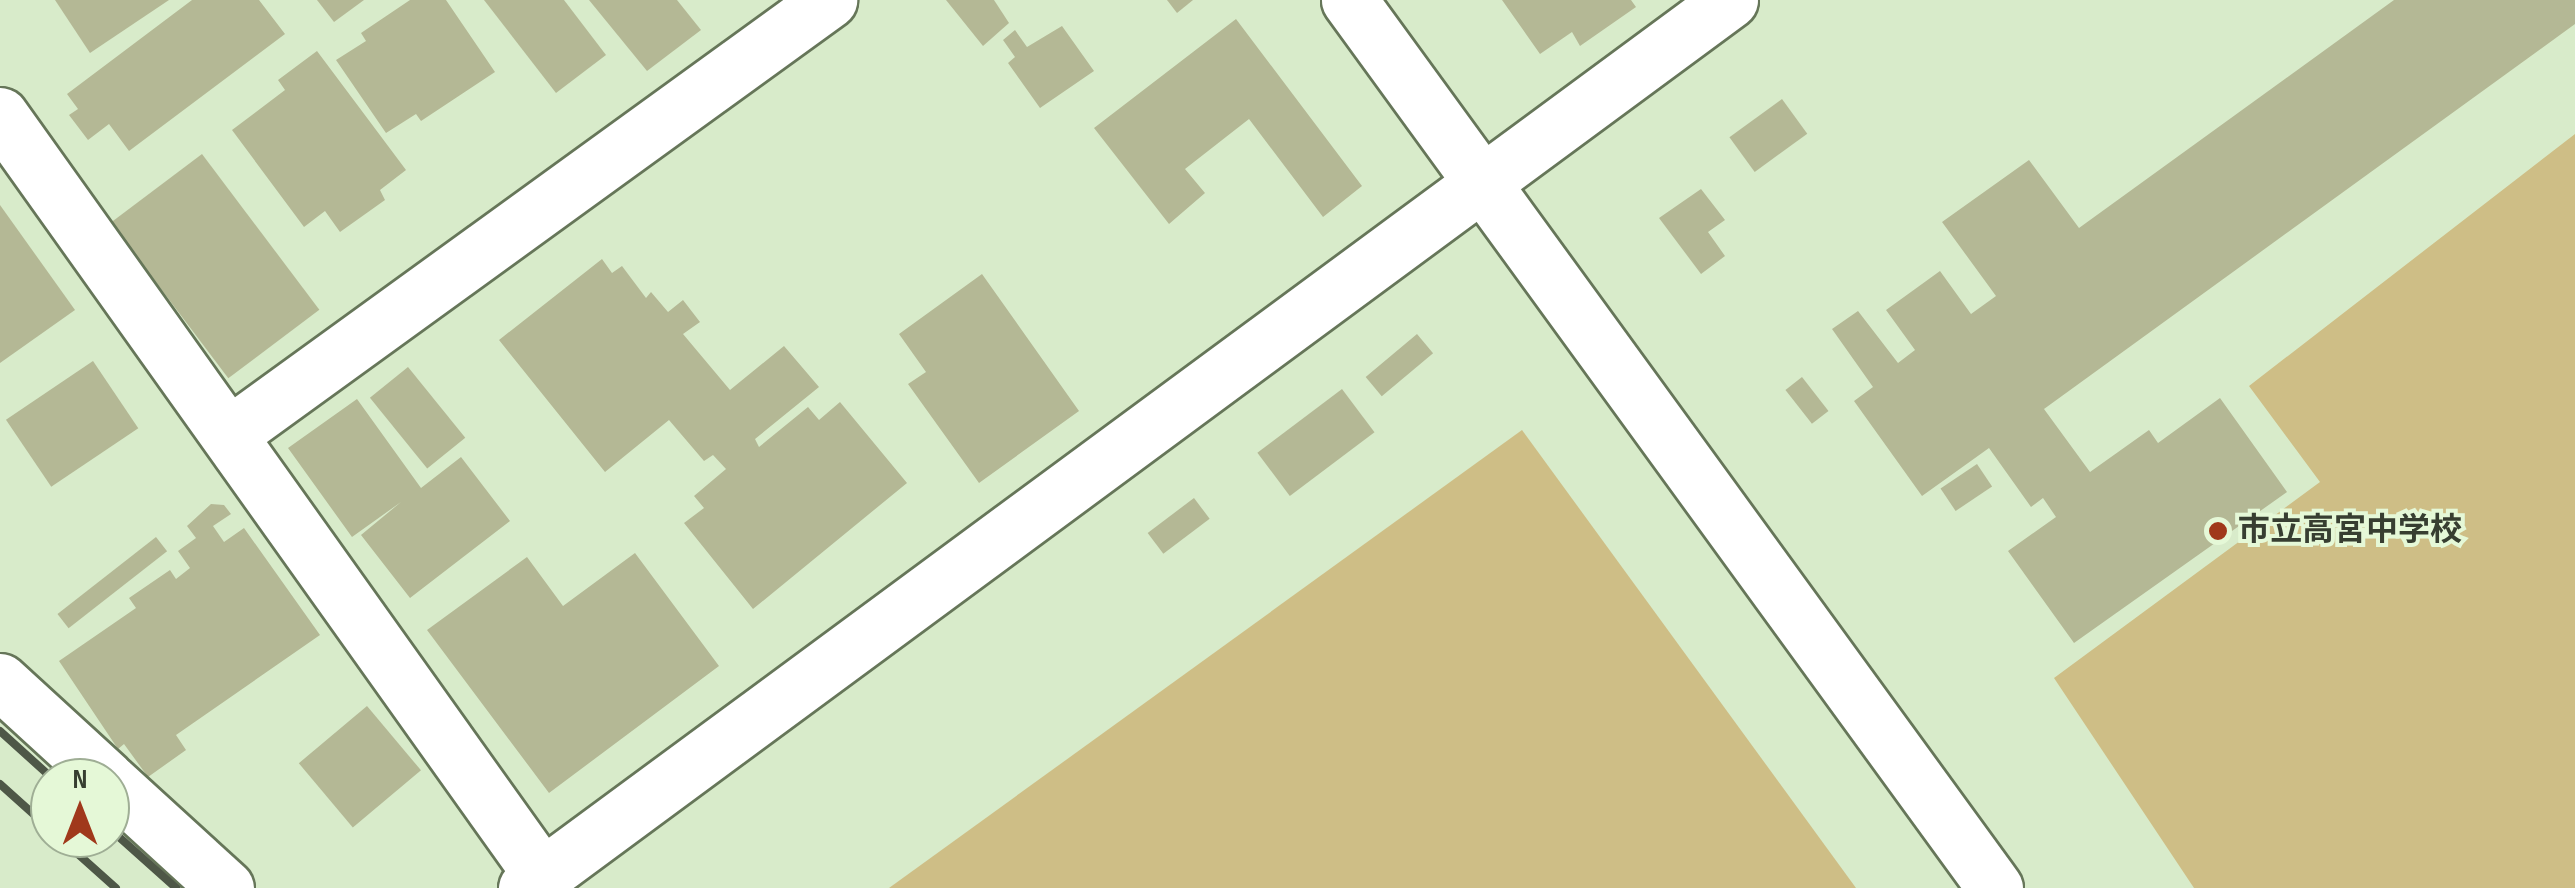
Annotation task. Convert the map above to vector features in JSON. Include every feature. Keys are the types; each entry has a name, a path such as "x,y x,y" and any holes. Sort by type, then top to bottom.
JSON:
{"street":[{"path":"230,434 829,0"},
{"path":"1349,0 1995,888"},
{"path":"0,114 230,434 535,882 1478,181 1730,0"},
{"path":"0,681 84,758"},
{"path":"130,800 226,888"}],"shaded area":[{"path":"2575,134 2575,888 2194,888 2054,678 2320,482 2249,386"},
{"path":"1522,430 1856,888 889,888"}],"building":[{"path":"55,0 169,0 90,53"},
{"path":"192,0 259,0 285,34 129,151 109,124 88,140 69,115 78,109 67,94"},
{"path":"317,0 364,0 334,22"},
{"path":"410,0 446,0 495,72 421,121 416,114 386,133 336,60 366,41 361,33"},
{"path":"484,0 564,0 606,55 556,93"},
{"path":"589,0 677,0 701,30 647,71"},
{"path":"946,0 994,0 1009,23 983,46"},
{"path":"1167,0 1193,0 1177,13"},
{"path":"1502,0 1631,0 1636,7 1580,46 1572,32 1540,54"},
{"path":"2394,0 2575,0 2575,24 2044,409 2090,472 2149,430 2158,443 2220,398 2287,492 2074,643 2008,551 2056,517 2043,498 2031,507 1989,448 1922,496 1854,401 1873,387 1832,329 1858,311 1898,363 1915,350 1886,310 1940,271 1971,314 1996,296 1942,222 2029,160 2079,228"},
{"path":"1236,19 1362,186 1323,217 1249,119 1185,169 1205,193 1169,224 1094,128"},
{"path":"1062,26 1094,71 1040,108 1008,63 1015,57 1003,40 1015,30 1027,47"},
{"path":"317,51 406,170 380,190 385,200 340,232 325,211 304,227 232,130 285,90 278,80"},
{"path":"1782,99 1807,134 1755,172 1729,137"},
{"path":"202,154 319,310 228,378 111,223"},
{"path":"1701,189 1725,220 1708,232 1725,256 1701,274 1659,218"},
{"path":"0,205 75,310 0,363"},
{"path":"602,259 612,273 622,266 646,298 651,292 668,312 683,300 700,322 683,334 730,390 784,346 819,387 755,439 759,447 808,407 819,420 840,402 907,483 753,609 684,523 704,508 694,496 726,469 713,455 704,461 669,420 605,472 499,340"},
{"path":"982,274 1079,411 979,483 908,384 926,372 899,334"},
{"path":"1417,334 1433,353 1382,396 1366,377"},
{"path":"93,361 138,428 51,487 6,420"},
{"path":"408,367 465,438 427,469 370,398"},
{"path":"1802,377 1828,411 1812,424 1785,390"},
{"path":"1342,389 1374,432 1290,496 1257,453"},
{"path":"357,399 421,488 461,457 510,521 410,598 361,535 401,502 352,537 288,448"},
{"path":"1977,464 1992,486 1956,511 1941,489"},
{"path":"1194,498 1210,519 1163,554 1148,533"},
{"path":"211,504 224,505 231,514 213,526 224,542 244,528 320,635 176,735 186,750 148,777 124,744 118,749 59,661 136,608 129,598 170,570 176,579 190,568 178,551 196,538 187,526"},
{"path":"156,537 167,551 69,628 57,614"},
{"path":"635,553 719,666 549,793 427,630 527,557 563,606"},
{"path":"367,706 421,770 353,828 299,763"}],"railway":[{"path":"0,731 30,758"},
{"path":"0,784 30,811"},
{"path":"130,847 176,888"},
{"path":"82,858 116,888"}],"place":[{"name":"市立高宮中学校","path":"2218,531"}]}
